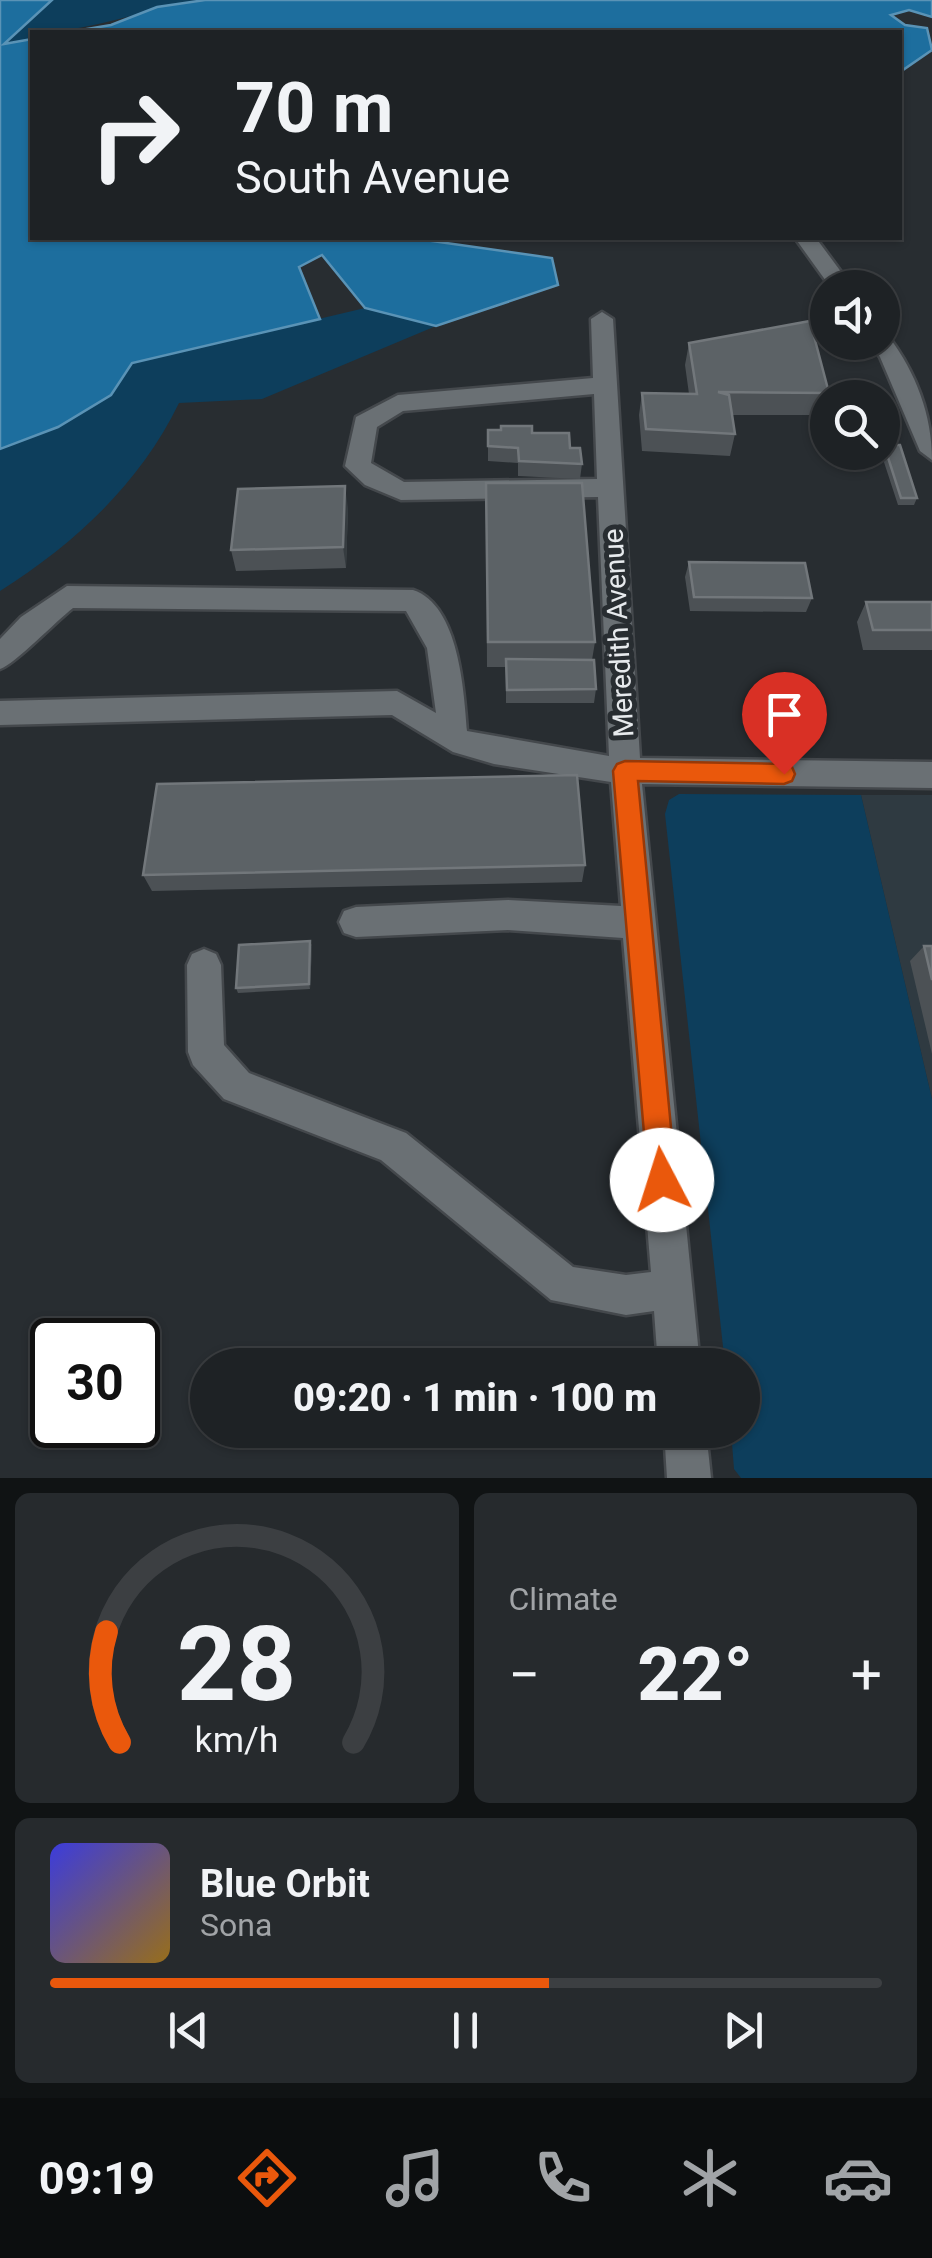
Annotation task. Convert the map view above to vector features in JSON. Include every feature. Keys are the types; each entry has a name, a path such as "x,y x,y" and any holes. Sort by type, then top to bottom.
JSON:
{"street":[{"path":"807,240 829,270"},
{"name":"Meredith Avenue","path":"602,320 625,771 677,1348"},
{"path":"893,360 932,451"},
{"path":"605,385 398,403 365,424 358,466 374,479 401,491 611,488"},
{"path":"0,658 31,625 66,597 289,597 412,602 433,621 446,656 453,739"},
{"path":"0,713 397,703 453,739 494,752 625,771 932,775"},
{"path":"356,922 508,914 639,923"},
{"path":"204,965 206,1052 237,1086 393,1146 565,1286 626,1295 672,1290"},
{"path":"686,1448 689,1478"}],"shaded area":[{"path":"0,0 52,0 4,44 30,39 30,240 425,240 552,258 558,285 436,326 365,308 322,255 299,267 320,319 132,363 111,395 58,427 0,449"},
{"path":"52,0 205,0 77,28 30,30 30,39 2,45"},
{"path":"205,0 932,0 932,17 909,10 891,15 905,25 927,28 932,50 902,71 902,30 81,30 111,25 157,7"},
{"path":"365,308 436,326 262,399 179,403 145,459 103,509 55,553 0,591 0,449 58,427 111,395 132,363"},
{"path":"679,794 861,795 932,1099 932,1478 741,1478 734,1469 732,1448 760,1448 760,1348 723,1348 665,814 669,800"},
{"path":"861,795 932,795 932,1099"}],"building":[{"path":"810,321 810,360 820,360 826,380 810,380 810,393 718,392 729,395 735,434 646,429 642,393 697,394 689,343"},
{"path":"501,426 532,426 532,433 569,433 570,448 580,448 582,464 519,461 518,448 488,446 488,430 501,430"},
{"path":"900,445 917,498 901,498 892,470 900,470"},
{"path":"486,483 582,483 595,642 488,642"},
{"path":"345,486 343,547 231,550 238,489"},
{"path":"689,562 805,563 812,598 694,597"},
{"path":"866,602 932,602 932,630 873,630"},
{"path":"506,659 594,660 596,689 507,690"},
{"path":"577,775 585,865 143,875 157,784"},
{"path":"310,941 309,984 236,988 239,945"},
{"path":"924,946 932,946 932,980"}],"route":[{"path":"662,1180 625,771 784,774"}]}
